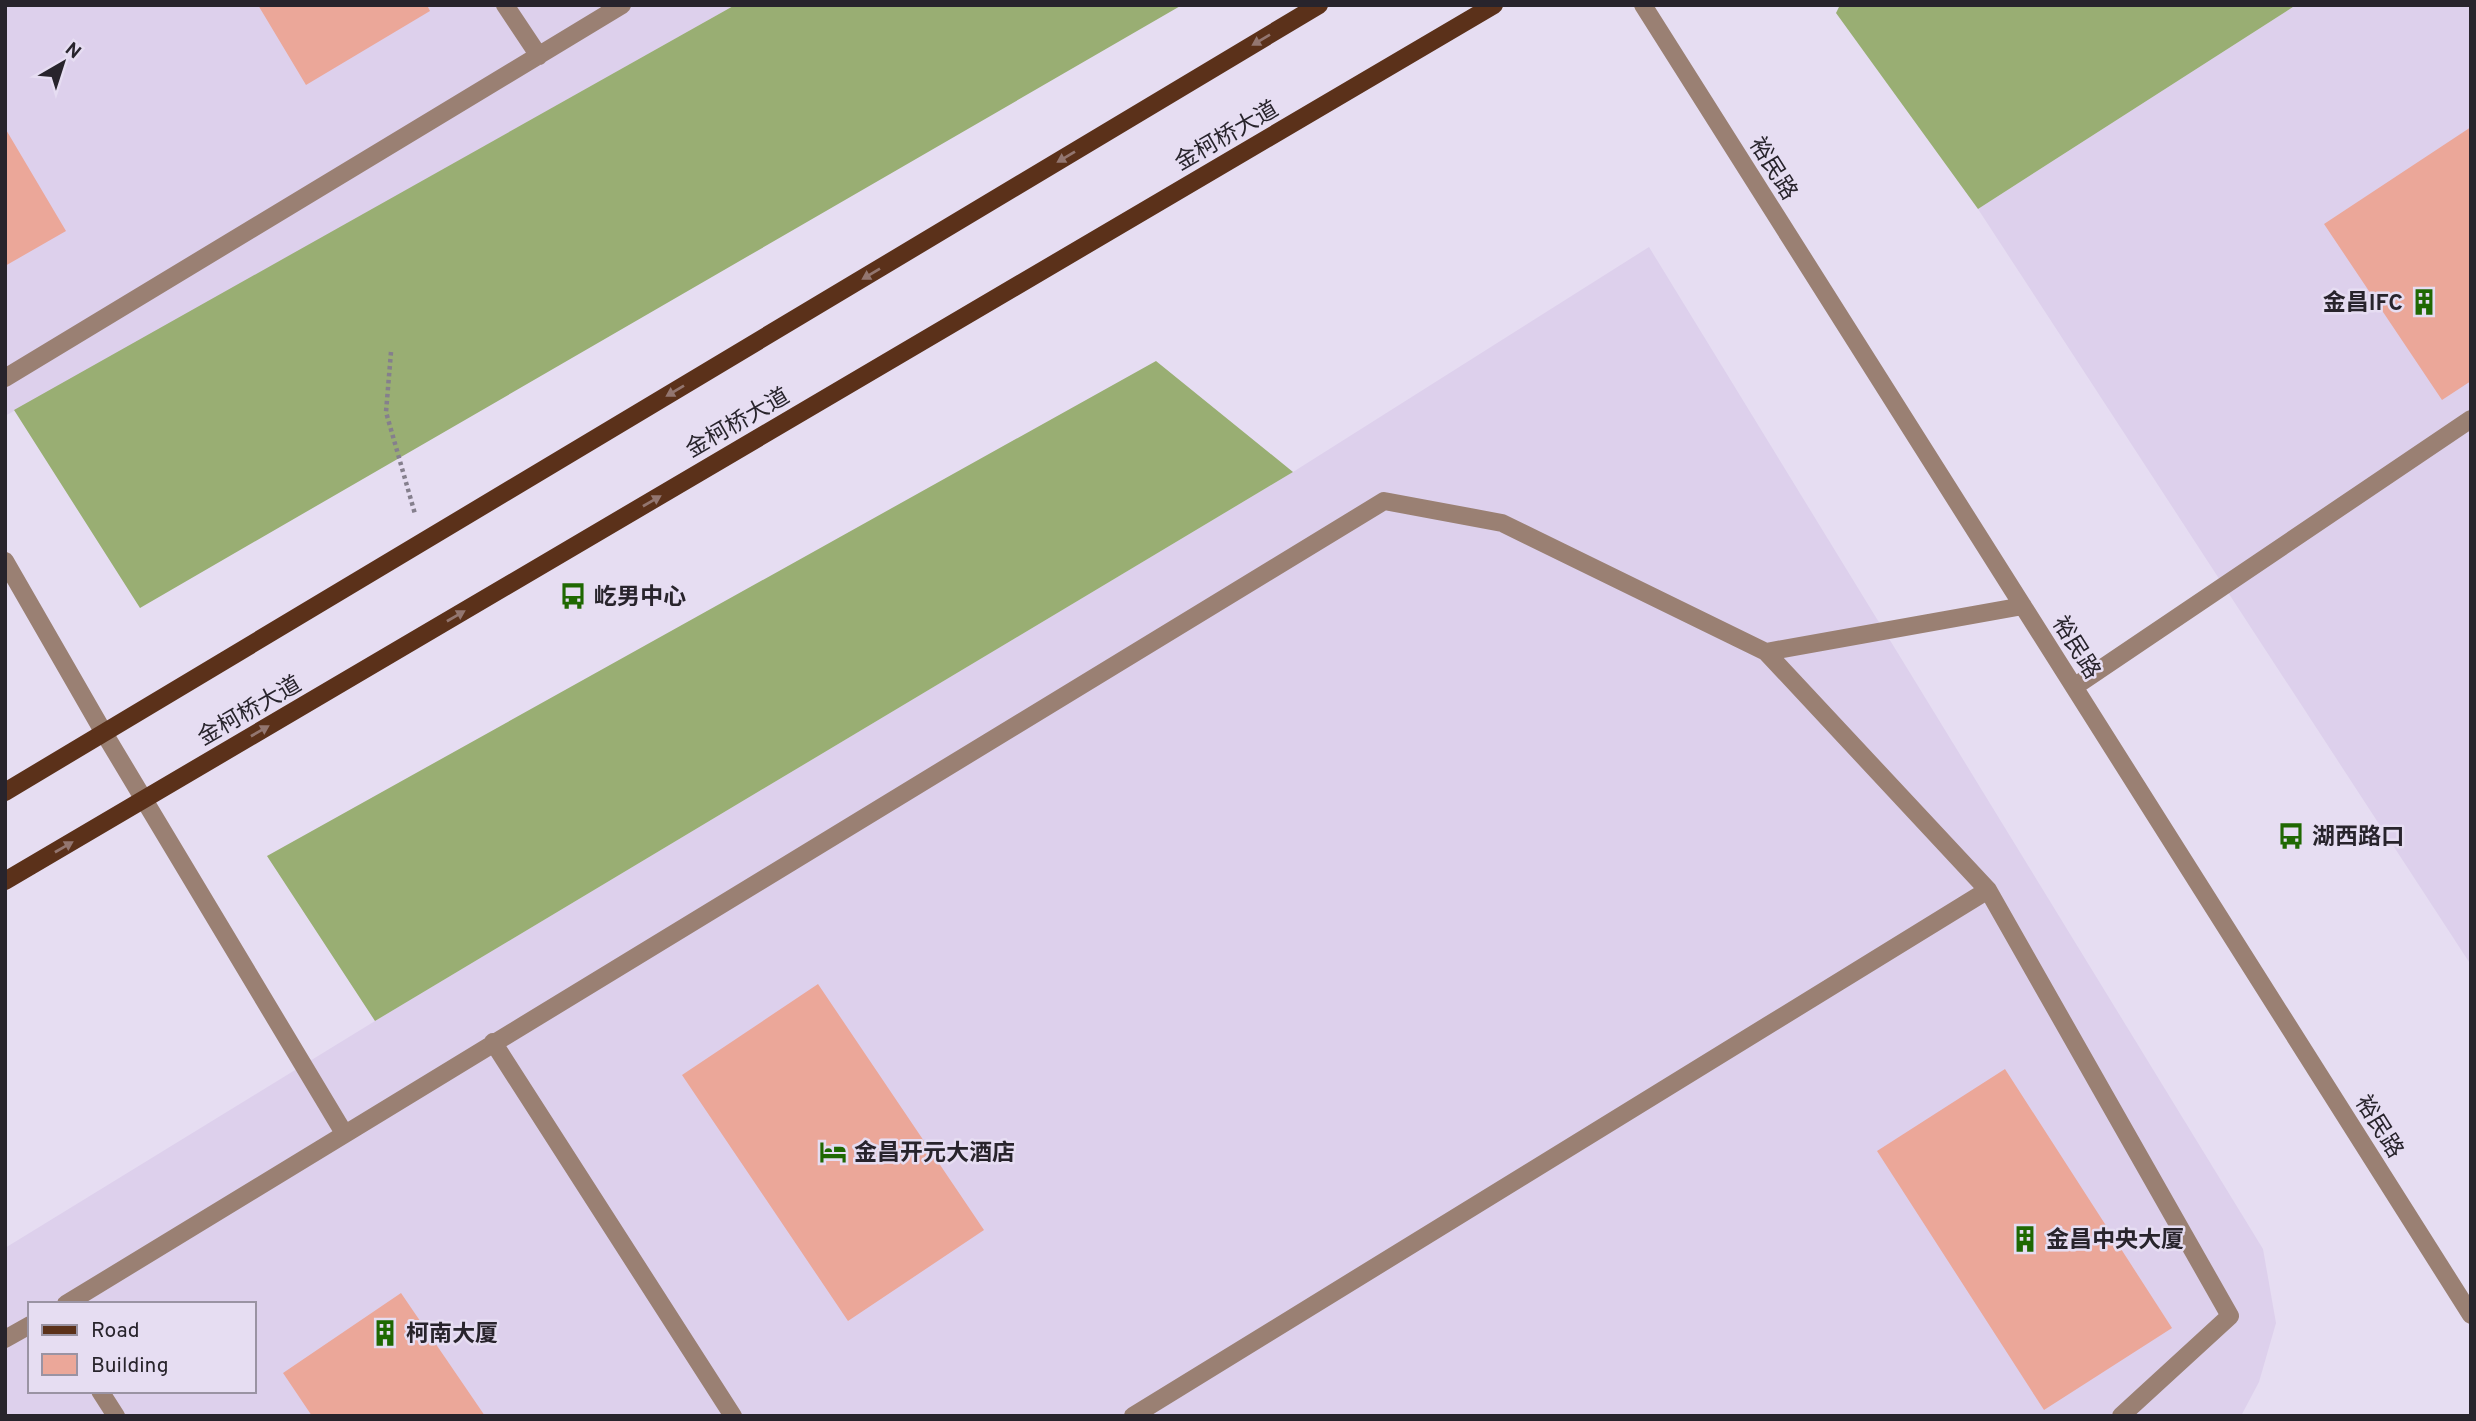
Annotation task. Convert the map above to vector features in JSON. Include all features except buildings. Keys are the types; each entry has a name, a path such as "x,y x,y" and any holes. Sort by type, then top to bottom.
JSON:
{"main road":[{"path":"5,792 1320,5"},
{"name":"金柯桥大道","path":"5,881 1494,5"}],"street":[{"path":"505,5 539,56"},
{"path":"5,378 622,5"},
{"name":"裕民路","path":"1643,5 2471,1315"},
{"path":"2074,687 2471,419"},
{"path":"69,1302 1384,501 1502,523 1766,652 1988,890 2230,1316 2121,1416"},
{"path":"5,561 104,733 344,1133"},
{"path":"1766,652 2023,606"},
{"path":"1133,1416 1988,890"},
{"path":"493,1042 733,1416"},
{"path":"5,1339 28,1326"},
{"path":"101,1393 116,1416"}],"path":[{"path":"391,352 386,412 423,542"}],"shaded area":[{"path":"5,5 735,5 5,416"},
{"path":"2296,5 2471,5 2471,965 1978,209"},
{"path":"1649,247 2263,1249 2276,1323 2259,1382 2241,1416 5,1416 5,1248 375,1021 1293,472"}],"green space":[{"path":"735,5 1182,5 140,608 14,410"},
{"path":"1840,5 2296,5 1978,209 1836,13"},
{"path":"1156,361 1293,472 375,1021 267,856"}],"place":[{"name":"金昌IFC","path":"2424,302"},
{"name":"屹男中心","path":"573,596"},
{"name":"湖西路口","path":"2291,836"},
{"name":"金昌开元大酒店","path":"833,1152"},
{"name":"金昌中央大厦","path":"2025,1239"},
{"name":"柯南大厦","path":"385,1333"}]}
